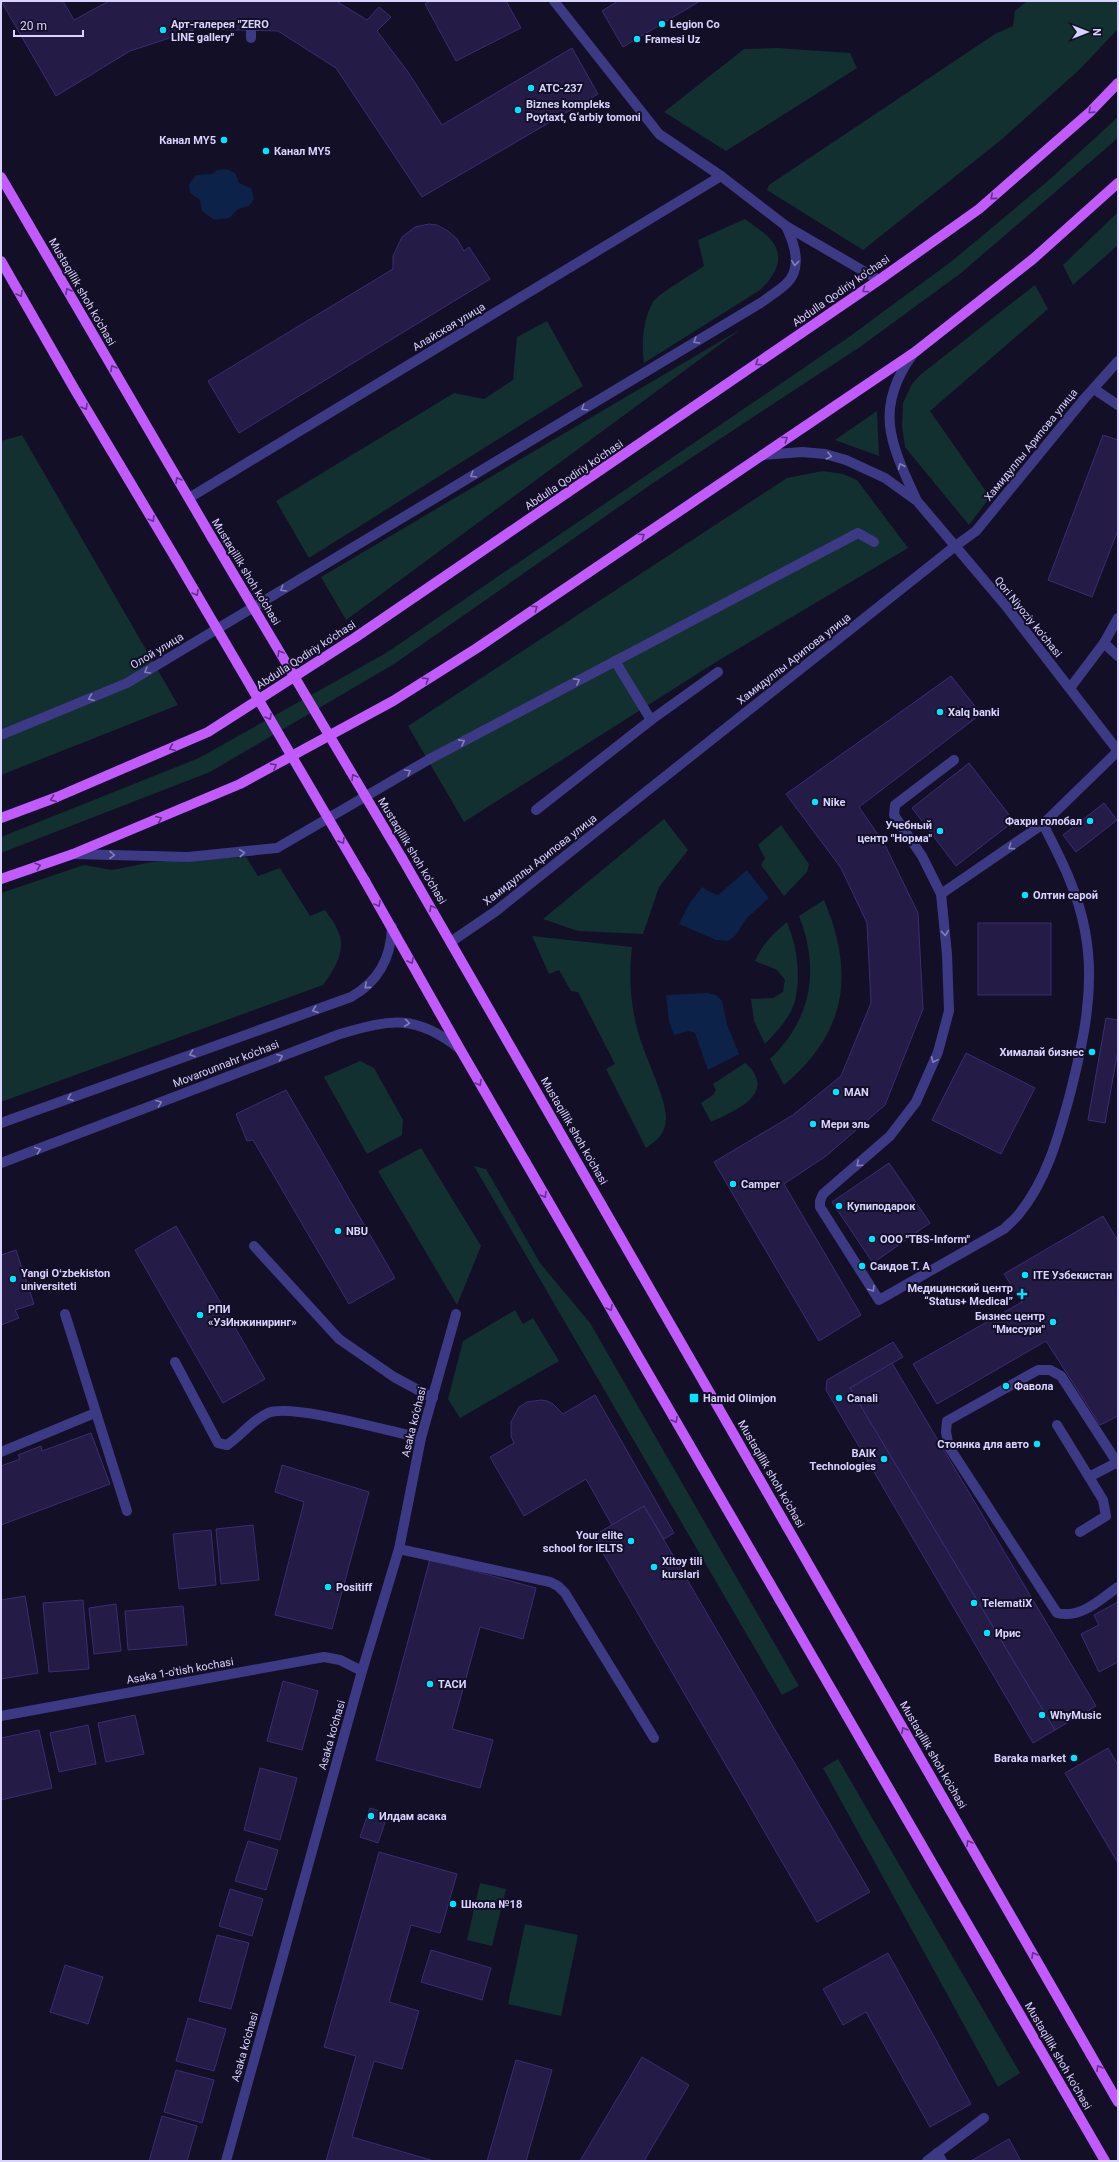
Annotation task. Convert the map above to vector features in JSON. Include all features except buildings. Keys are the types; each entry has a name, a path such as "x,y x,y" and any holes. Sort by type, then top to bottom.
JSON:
{"main road":[{"name":"Abdulla Qodiriy ko'chasi","path":"1,818 58,797 208,732 442,581 879,280 979,209 1090,112 1118,83"},
{"name":"Mustaqillik shoh ko'chasi","path":"1,177 212,538 452,941 1118,2102"},
{"path":"1,879 73,854 240,784 393,701 483,643 915,352 1033,259 1118,183"},
{"name":"Mustaqillik shoh ko'chasi","path":"1,261 75,390 392,926 460,1049 1105,2161"}],"street":[{"path":"554,1 659,134 722,176 786,226 879,280"},
{"name":"Алайская улица","path":"189,498 722,176"},
{"name":"Олой улица","path":"1,735 127,683 762,302 788,282 795,270 796,256 794,242 786,226"},
{"name":"Qori Niyoziy ko'chasi","path":"915,352 900,372 892,391 889,421 890,432 899,462 917,501 954,547 1006,606 1118,751"},
{"name":"Хамидуллы Арипова улица","path":"452,941 496,911 954,547 976,532 1084,399 1118,361"},
{"path":"1094,389 1118,406"},
{"name":"Qori Niyoziy ko'chasi","path":"762,455 802,452 825,454 846,460 885,478 917,501"},
{"path":"73,854 188,857 277,848 428,760 858,533 874,542"},
{"path":"1070,688 1104,643 1118,618"},
{"path":"1104,643 1118,656"},
{"path":"615,660 650,720"},
{"path":"536,810 650,720 718,672"},
{"path":"941,894 1043,824 1118,751"},
{"path":"954,760 895,805 894,809 894,816 922,856 941,894 947,954 949,1011 938,1052 916,1102 890,1136 823,1194 820,1201 820,1207 879,1300 1004,1229 1019,1214 1035,1190 1056,1142 1084,1038 1089,991 1088,960 1086,932 1079,904 1065,865 1043,824"},
{"name":"Movarounnahr ko'chasi","path":"1,1123 351,997 370,984 381,970 390,948 392,926"},
{"name":"Movarounnahr ko'chasi","path":"1,1163 340,1034 379,1022 404,1022 429,1029 441,1034 460,1049"},
{"path":"254,1246 339,1339 394,1377 433,1398"},
{"path":"65,1314 127,1511"},
{"name":"Asaka ko'chasi","path":"226,2161 362,1671 399,1549 422,1438 456,1314"},
{"path":"176,1362 218,1442 227,1445 240,1436 251,1424 269,1412 299,1411 422,1438"},
{"path":"1089,1477 1118,1463 1061,1376 1050,1370 1038,1370 947,1421 946,1432 949,1447 1057,1613 1068,1616 1080,1613 1118,1587"},
{"path":"1,1452 95,1413"},
{"path":"1057,1425 1103,1500 1106,1516 1080,1532"},
{"path":"399,1549 550,1582 558,1586 564,1593 654,1738"},
{"name":"Asaka 1-o'tish kochasi","path":"1,1716 324,1657 340,1660 362,1671"},
{"path":"927,2161 940,2157 984,2118"}],"green space":[{"path":"1027,1 1118,1 1118,29 1079,70 1001,140 863,250 767,190 769,185 995,34 1013,26 1015,11"},
{"path":"777,48 850,53 857,68 726,151 664,112 744,49"},
{"path":"1118,117 1118,138 961,273 860,347 656,481 394,664 210,772 1,853 1,837 199,758 386,653 849,337 952,261 1049,180"},
{"path":"1118,212 1118,245 1073,285 1063,265"},
{"path":"745,219 761,230 774,244 777,250 778,263 769,281 760,290 644,363 643,348 645,324 653,302 656,298 704,266 698,240"},
{"path":"1035,285 1048,309 930,411 990,497 969,525 905,447 902,426 903,403 912,384 920,375"},
{"path":"547,321 583,386 309,558 276,501 454,393 484,399 513,380 517,337"},
{"path":"741,329 346,620 321,577"},
{"path":"877,411 879,456 835,440"},
{"path":"22,435 178,705 1,775 1,441"},
{"path":"823,471 843,474 857,480 908,548 716,662 464,822 408,726 787,478"},
{"path":"664,819 688,850 659,887 643,934 578,931 543,919"},
{"path":"781,825 809,864 807,872 784,896 761,865 765,858 758,845"},
{"path":"246,857 258,876 280,868 310,916 325,910 334,922 340,938 340,952 335,966 323,985 1,1102 1,893 84,865 112,870 152,862"},
{"path":"824,900 834,927 840,953 842,977 839,1000 833,1023 821,1044 805,1065 784,1085 770,1059 784,1044 795,1027 803,1010 808,992 810,974 809,955 806,936 799,916"},
{"path":"787,922 796,952 798,983 792,1010 782,1025 765,1044 754,1021 751,999 773,998 783,992 785,980 777,970 755,961 761,949 769,939"},
{"path":"532,936 632,947 630,972 633,1010 639,1035 661,1094 666,1112 666,1120 662,1133 646,1148 606,1069 615,1064 578,992 571,991 559,970 549,974"},
{"path":"360,1061 374,1068 403,1120 402,1135 367,1154 324,1077"},
{"path":"745,1063 751,1068 755,1075 757,1084 756,1091 744,1104 711,1122 701,1103 713,1095 716,1090 713,1084"},
{"path":"421,1148 481,1246 457,1305 378,1171"},
{"path":"474,1166 486,1169 540,1263 590,1323 799,1686 782,1695"},
{"path":"515,1310 523,1324 533,1318 559,1361 460,1418 448,1399 463,1341"},
{"path":"838,1759 1020,2073 998,2087 823,1768"},
{"path":"480,1883 506,1889 492,1946 467,1940"},
{"path":"525,1924 578,1935 561,2016 508,2004"}],"water":[{"path":"226,169 235,173 239,183 251,188 254,199 249,206 238,209 229,218 214,220 202,211 200,200 190,193 189,184 196,175 212,174 217,170"},
{"path":"747,870 769,898 746,919 735,936 728,941 716,940 679,924 689,904 702,887 718,895"},
{"path":"707,993 716,995 722,1001 727,1024 739,1054 708,1070 695,1033 689,1031 674,1035 669,1022 666,995"}],"place":[{"name":"Legion Co","path":"662,24"},
{"name":"Арт-галерея \"ZERO LINE gallery\"","path":"163,30"},
{"name":"Framesi Uz","path":"637,39"},
{"name":"ATC-237","path":"531,88"},
{"name":"Biznes kompleks Poytaxt, G‘arbiy tomoni","path":"518,110"},
{"name":"Канал МY5","path":"224,140"},
{"name":"Канал MY5","path":"266,151"},
{"name":"Xalq banki","path":"940,712"},
{"name":"Nike","path":"815,802"},
{"name":"Фахри голобал","path":"1090,821"},
{"name":"Учебный центр \"Норма\"","path":"940,831"},
{"name":"Олтин сарой","path":"1025,895"},
{"name":"Хималай бизнес","path":"1092,1052"},
{"name":"MAN","path":"836,1092"},
{"name":"Мери эль","path":"813,1124"},
{"name":"Camper","path":"733,1184"},
{"name":"Купиподарок","path":"839,1206"},
{"name":"NBU","path":"338,1231"},
{"name":"ООО \"TBS-Inform\"","path":"872,1239"},
{"name":"Саидов Т. А","path":"862,1266"},
{"name":"ITE Узбекистан","path":"1025,1275"},
{"name":"Yangi Oʻzbekiston universiteti","path":"13,1279"},
{"name":"Медицинский центр “Status+ Medical”","path":"1022,1294"},
{"name":"РПИ «УзИнжиниринг»","path":"200,1315"},
{"name":"Бизнес центр \"Миссури\"","path":"1053,1322"},
{"name":"Фавола","path":"1006,1386"},
{"name":"Hamid Olimjon","path":"694,1398"},
{"name":"Canali","path":"839,1398"},
{"name":"Стоянка для авто","path":"1037,1444"},
{"name":"BAIK Technologies","path":"884,1459"},
{"name":"Your elite school for IELTS","path":"631,1541"},
{"name":"Xitoy tili kurslari","path":"654,1567"},
{"name":"Positiff","path":"328,1587"},
{"name":"TelematiX","path":"974,1603"},
{"name":"Ирис","path":"987,1633"},
{"name":"ТАСИ","path":"430,1684"},
{"name":"WhyMusic","path":"1042,1715"},
{"name":"Baraka market","path":"1074,1758"},
{"name":"Илдам асака","path":"371,1816"},
{"name":"Школа №18","path":"453,1904"}]}
